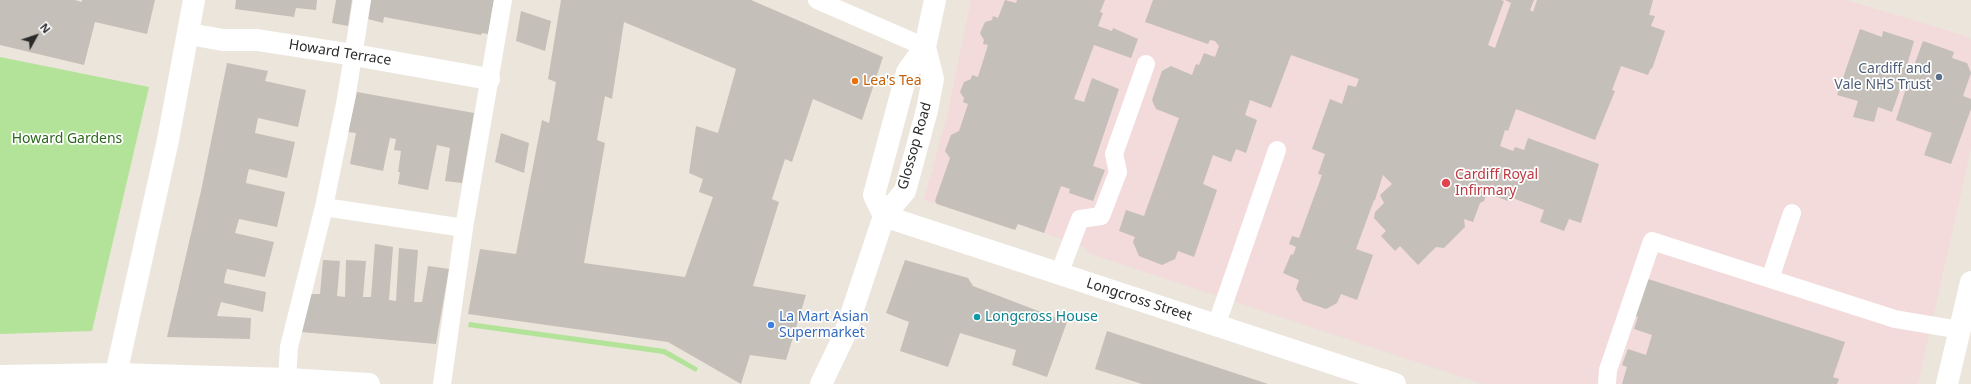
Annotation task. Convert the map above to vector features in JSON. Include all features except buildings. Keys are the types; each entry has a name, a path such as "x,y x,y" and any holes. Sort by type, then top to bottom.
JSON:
{"street":[{"path":"116,374 168,140 189,34 194,0"},
{"name":"Glossop Road","path":"884,216 874,195 907,72 925,47 935,0"},
{"name":"Howard Terrace","path":"189,34 223,40 257,40 354,55 490,79"},
{"name":"Glossop Road","path":"821,384 844,336 884,216 905,191 927,110 933,79 925,47"},
{"name":"Longcross Street","path":"884,216 1395,384"},
{"path":"1947,384 1965,332 1971,282"},
{"path":"0,376 116,374 287,379 369,384"}],"lane":[{"path":"287,379 289,347 324,207 354,55 362,0"},
{"path":"442,384 464,228 503,0"},
{"path":"817,0 925,47"},
{"path":"1059,274 1080,220 1101,216 1118,172 1114,154 1146,64"},
{"path":"1216,326 1277,150"},
{"path":"324,207 464,228"},
{"path":"1770,279 1792,213"},
{"path":"1607,384 1608,370 1652,241 1895,319 1965,332"}],"shaded area":[{"name":"Cardiff Royal Infirmary","path":"971,0 1846,0 1969,37 1971,40 1971,149 1918,384 1483,384 1091,254 1084,247 1018,224 1015,230 924,200 947,116"}],"green space":[{"name":"Howard Gardens","path":"0,57 149,87 92,331 0,334"},
{"path":"469,322 665,349 698,368 696,372 663,354 468,327"}],"place":[{"name":"Cardiff and Vale NHS Trust","path":"1939,77"},
{"name":"Lea's Tea","path":"855,81"},
{"name":"Cardiff Royal Infirmary","path":"1446,183"},
{"name":"Longcross House","path":"977,317"},
{"name":"La Mart Asian Supermarket","path":"771,325"}]}
